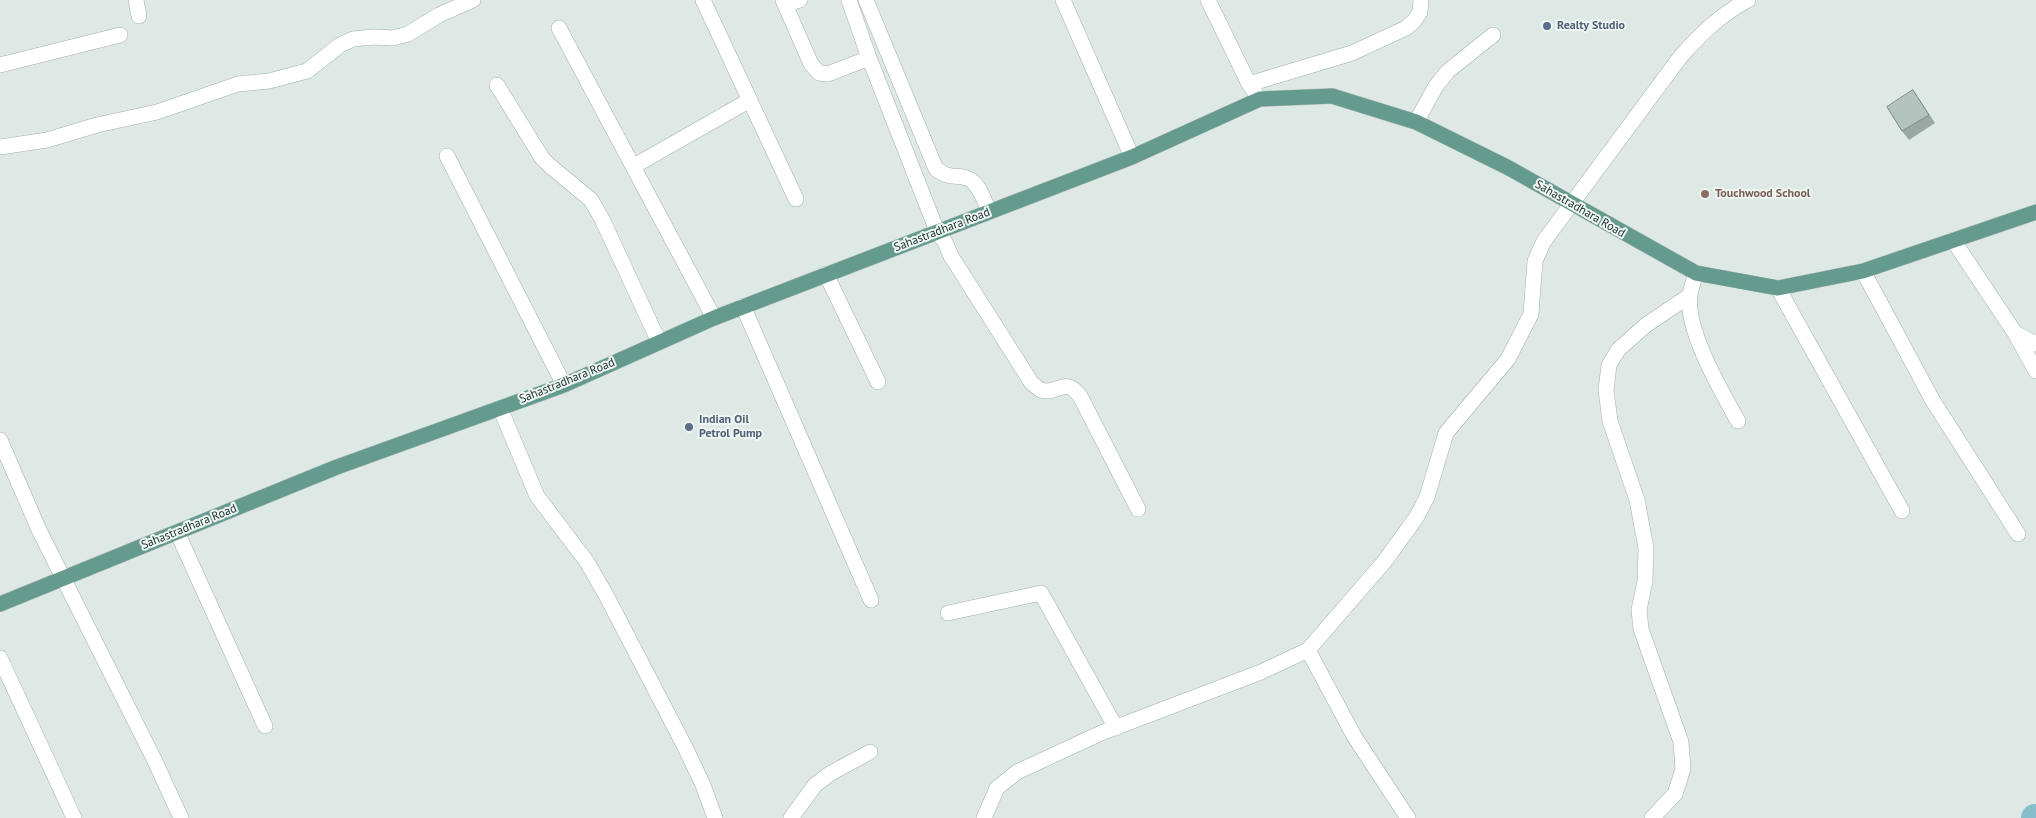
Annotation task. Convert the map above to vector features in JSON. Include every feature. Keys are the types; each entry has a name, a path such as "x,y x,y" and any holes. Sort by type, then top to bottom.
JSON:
{"main road":[{"name":"Sahastradhara Road","path":"0,604 337,467 564,385 743,306 1132,157 1260,99 1332,96 1416,122 1507,167 1696,273 1778,288 1863,271 2036,212"}],"street":[{"path":"136,0 139,16"},
{"path":"0,147 47,140 97,125 157,112 238,84 269,81 308,71 340,45 353,39 393,38 408,34 439,15 473,0"},
{"path":"703,0 796,199"},
{"path":"800,0 784,3 811,64 819,74 828,74 869,58"},
{"path":"849,0 869,58 937,231 946,242 951,256 1031,382 1040,389 1047,391 1071,386 1080,396 1138,509"},
{"path":"866,0 936,169 947,177 968,178 973,182 989,212"},
{"path":"1063,0 1132,157"},
{"path":"1208,0 1249,84 1260,99"},
{"path":"1249,84 1352,53 1406,28 1420,12 1421,0"},
{"path":"984,818 997,788 1017,772 1044,758 1261,672 1308,650 1384,562 1416,518 1427,497 1446,433 1508,359 1531,314 1535,262 1544,241 1681,56 1724,6 1748,0"},
{"path":"559,28 714,318"},
{"path":"0,65 120,35"},
{"path":"1416,122 1436,86 1448,71 1493,35"},
{"path":"497,86 542,158 590,200 602,218 659,342"},
{"path":"634,166 750,100"},
{"path":"447,156 564,385"},
{"path":"1953,240 2034,365"},
{"path":"1863,271 1933,401 2018,534"},
{"path":"1696,273 1689,296 1691,319 1710,371 1738,421"},
{"path":"826,274 878,382"},
{"path":"1778,288 1902,511"},
{"path":"1652,818 1675,794 1683,769 1681,742 1641,629 1639,610 1645,581 1646,548 1638,500 1610,421 1606,390 1609,365 1618,350 1646,325 1689,296"},
{"path":"743,306 871,600"},
{"path":"2015,333 2036,344"},
{"path":"500,408 537,496 587,562 685,747 703,785 715,818"},
{"path":"0,440 39,530 154,759 181,818"},
{"path":"177,532 264,726"},
{"path":"948,613 1041,593 1116,728"},
{"path":"1308,650 1354,736 1408,818"},
{"path":"0,658 74,818"},
{"path":"791,818 815,785 831,773 870,752"}],"building":[{"path":"1913,90 1929,115 1902,131 1887,107"}],"place":[{"name":"Realty Studio","path":"1547,26"},
{"name":"Touchwood School","path":"1705,194"},
{"name":"Indian Oil Petrol Pump","path":"689,427"}]}
